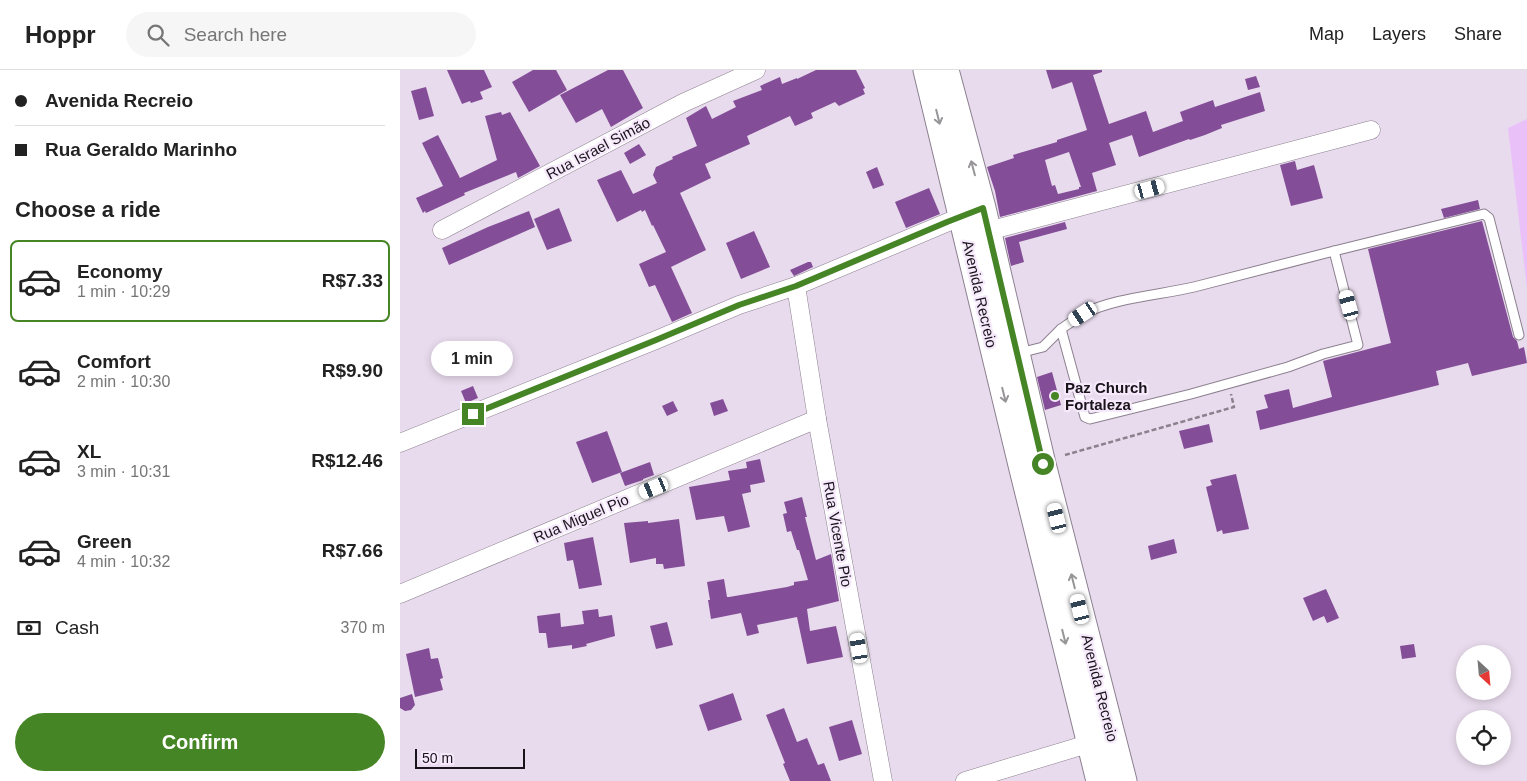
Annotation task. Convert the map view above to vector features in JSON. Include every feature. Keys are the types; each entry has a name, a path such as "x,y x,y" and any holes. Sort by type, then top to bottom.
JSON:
{"main road":[{"name":"Avenida Recreio","path":"926,70 978,218"},
{"name":"Avenida Recreio","path":"946,70 978,218 972,261 1044,462 1101,740 1099,781"},
{"name":"Avenida Recreio","path":"1101,740 1124,781"}],"street":[{"name":"Rua Israel Simão","path":"442,230 683,103 756,70"},
{"path":"400,443 739,305 796,286 978,218 1371,130"},
{"name":"Rua Vicente Pio","path":"796,286 817,419 883,781"},
{"name":"Rua Miguel Pio","path":"400,594 817,419"},
{"path":"965,781 1101,740"}],"lane":[{"path":"1006,356 1043,347 1061,329 1083,314 1096,309 1484,214 1489,218 1519,335"},
{"path":"1061,329 1082,410 1085,417 1088,418 1121,412 1288,367 1323,354 1358,345 1334,251"}],"path":[{"path":"1044,462 1234,408 1228,383"}],"shaded area":[{"path":"1527,119 1527,288 1508,128"}],"building":[{"path":"447,70 484,70 492,87 480,92 483,99 462,104"},
{"path":"533,70 556,70 567,90 529,112 512,82"},
{"path":"608,70 623,70 643,108 611,127 602,109 576,123 560,95"},
{"path":"816,70 856,70 865,88 863,89 865,94 839,106 835,102 811,113 813,118 795,126 790,116 747,136 750,144 705,164 711,178 680,193 706,250 671,267 692,313 672,322 655,285 649,287 639,264 666,252 653,225 645,210 642,212 641,210 617,222 597,180 621,170 633,194 657,183 653,175 656,167 673,159 672,157 697,146 686,118 706,106 712,119 736,107 733,101 762,90 760,86 780,77 782,84"},
{"path":"1046,70 1102,70 1102,72 1093,75 1109,124 1146,111 1153,132 1183,121 1180,112 1213,100 1215,107 1260,92 1265,111 1221,125 1222,128 1205,135 1139,157 1132,135 1109,143 1116,165 1092,173 1097,191 1000,217 995,191 987,167 1014,158 1013,155 1057,142 1057,140 1087,130 1072,82 1052,89","holes":["1069,152 1081,187 1058,194 1055,185 1052,186 1045,160"]},
{"path":"1256,76 1260,87 1248,90 1245,79"},
{"path":"426,87 434,116 419,120 411,91"},
{"path":"501,112 502,115 510,112 540,166 518,178 516,172 464,193 465,195 423,213 416,198 443,186 422,143 438,135 460,178 497,160 485,116"},
{"path":"639,144 646,155 630,164 624,153"},
{"path":"1295,161 1297,170 1314,165 1323,198 1291,206 1280,165"},
{"path":"877,167 884,185 873,189 866,172"},
{"path":"929,188 940,214 906,228 895,202"},
{"path":"1478,200 1480,209 1444,218 1441,209"},
{"path":"559,208 572,241 547,250 534,219"},
{"path":"529,211 535,227 449,265 442,248"},
{"path":"1482,221 1513,337 1517,341 1519,349 1524,347 1527,363 1472,376 1468,363 1436,371 1439,385 1260,430 1256,411 1268,408 1264,395 1289,389 1293,408 1332,397 1323,361 1391,343 1368,249"},
{"path":"1065,222 1067,229 1019,242 1024,262 1011,266 1005,238"},
{"path":"754,231 770,267 741,279 726,243"},
{"path":"811,262 813,267 794,276 790,270"},
{"path":"1052,372 1061,405 1045,410 1037,377"},
{"path":"473,386 478,398 466,403 461,391"},
{"path":"723,399 728,411 714,416 710,403"},
{"path":"673,401 678,411 667,416 662,406"},
{"path":"1209,424 1213,442 1184,449 1179,431"},
{"path":"607,431 622,472 592,483 576,442"},
{"path":"760,459 765,482 750,485 751,492 742,494 750,527 728,532 724,516 696,520 689,487 730,480 728,471 747,468 746,462"},
{"path":"650,462 654,475 625,486 620,473"},
{"path":"1236,474 1249,529 1223,534 1222,530 1217,532 1206,487 1212,485 1210,480"},
{"path":"802,497 816,560 831,554 839,601 807,609 810,631 836,626 843,657 807,664 797,617 757,625 759,633 747,636 741,613 711,619 707,582 724,579 727,597 729,597 787,587 794,585 794,582 808,580 791,531 787,532 783,514 787,513 784,502"},
{"path":"679,519 685,566 664,569 663,564 656,564 656,558 630,563 624,523 648,521 648,523"},
{"path":"593,537 602,585 579,589 573,560 567,561 564,543"},
{"path":"1174,539 1177,553 1151,560 1148,546"},
{"path":"1326,589 1339,618 1327,623 1324,616 1313,621 1303,598"},
{"path":"598,609 599,617 612,615 615,636 572,649 572,645 548,648 546,633 539,633 537,616 560,613 561,627 584,624 582,611"},
{"path":"667,622 673,645 656,649 650,626"},
{"path":"1414,644 1416,657 1402,659 1400,646"},
{"path":"429,648 431,659 438,658 443,678 440,679 443,690 415,697 406,654"},
{"path":"733,693 742,720 708,731 699,705"},
{"path":"412,694 415,705 411,710 405,711 400,708 400,698"},
{"path":"784,708 797,742 807,738 818,765 824,763 831,781 790,781 766,715"},
{"path":"852,720 862,754 839,761 829,727"}],"place":[{"name":"Paz Church Fortaleza","path":"1055,396"}],"route":[{"path":"473,414 739,305 796,286 962,215 983,208 1043,464"}]}
